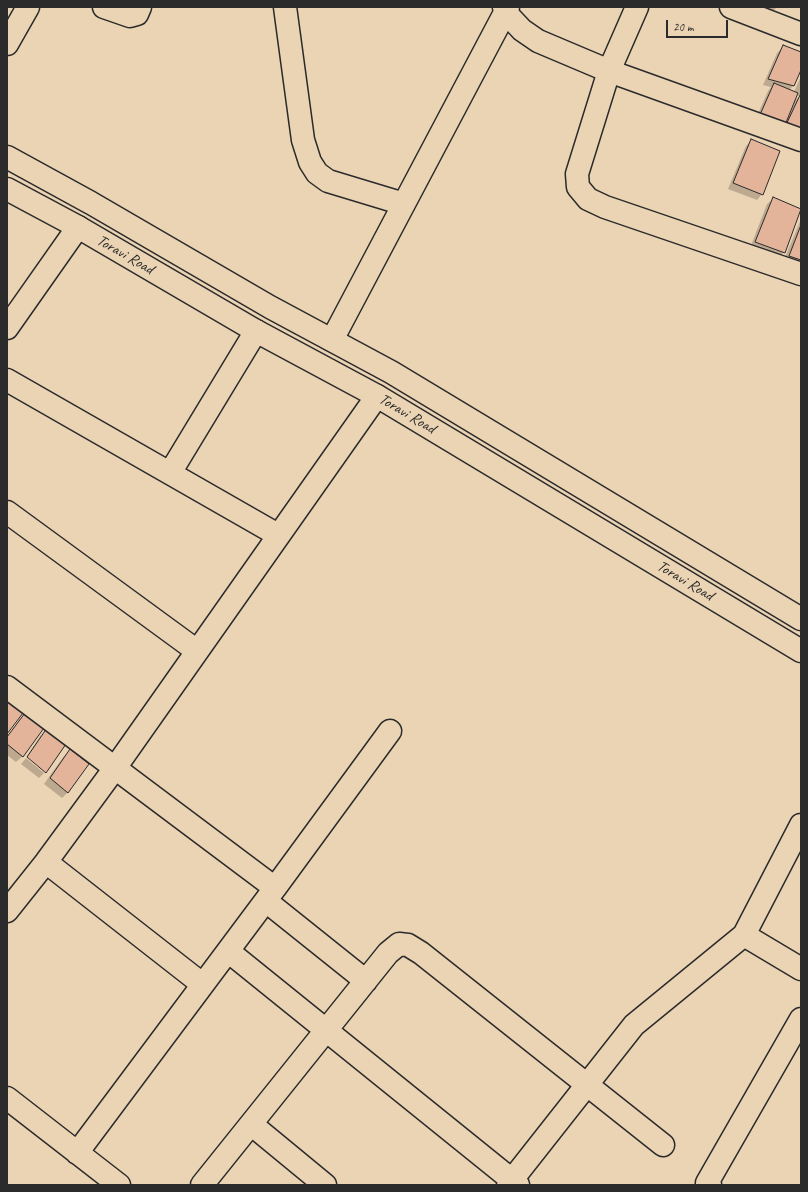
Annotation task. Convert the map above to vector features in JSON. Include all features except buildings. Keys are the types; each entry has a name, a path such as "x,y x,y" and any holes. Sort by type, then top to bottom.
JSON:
{"main road":[{"path":"7,44 28,7"},
{"path":"104,7 130,16 137,14 140,7"},
{"path":"285,7 303,140 310,162 318,173 328,181 404,204"},
{"path":"637,7 609,71 577,174 578,187 588,199 606,207 801,274"},
{"path":"731,7 801,34"},
{"path":"332,340 506,9 522,30 538,41 609,71 801,140"},
{"name":"Toravi Road","path":"7,157 91,203 270,307 391,372 801,619"},
{"name":"Toravi Road","path":"7,189 78,227 256,331 377,396 801,651"},
{"path":"7,328 78,227"},
{"path":"170,473 256,331"},
{"path":"7,380 278,536"},
{"path":"7,911 46,862 115,768 377,396"},
{"path":"7,512 197,651"},
{"path":"7,687 115,768 270,895 366,981"},
{"path":"77,1153 270,895 390,731"},
{"path":"228,951 513,1183 634,1025 744,935 801,825"},
{"path":"46,862 202,984"},
{"path":"744,935 801,969"},
{"path":"202,1185 388,954 399,944 421,952 663,1145"},
{"path":"710,1185 707,1183 801,1019"},
{"path":"7,1098 119,1185"},
{"path":"251,1124 326,1185"}]}
